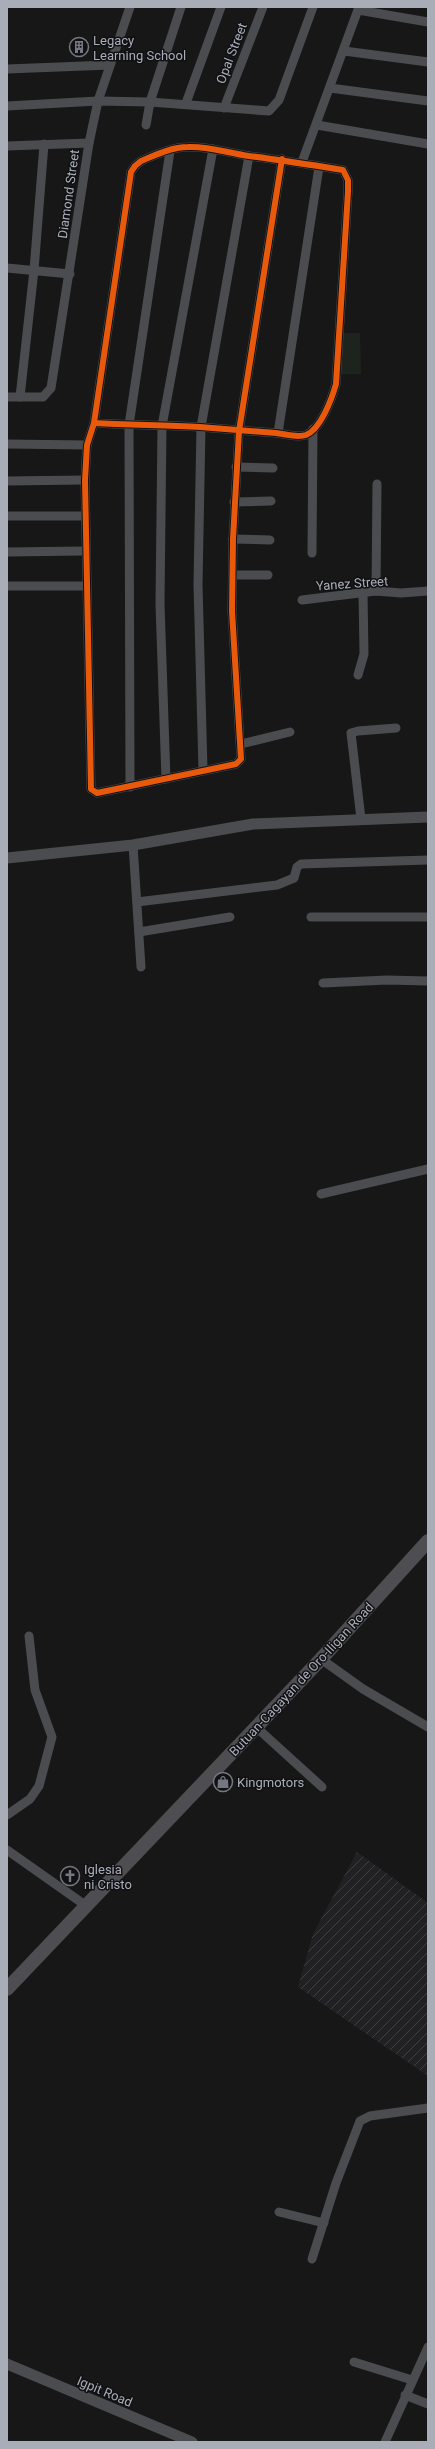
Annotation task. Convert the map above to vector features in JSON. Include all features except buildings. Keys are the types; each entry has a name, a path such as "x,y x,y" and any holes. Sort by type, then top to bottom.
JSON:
{"highway":[{"name":"Butuan-Cagayan de Oro-Iligan Road","path":"8,1986 321,1659 428,1541"}],"street":[{"name":"Diamond Street","path":"20,397 43,397 51,388 70,274 89,143 98,101 130,7"},
{"path":"146,125 150,102 181,7"},
{"path":"186,103 221,7"},
{"name":"Opal Street","path":"224,108 263,7"},
{"path":"7,106 98,101 150,102 186,103 263,112 276,106 313,7"},
{"path":"302,162 359,9 428,22"},
{"path":"344,51 428,62"},
{"path":"7,69 110,65"},
{"path":"330,88 428,101"},
{"path":"317,125 428,144"},
{"path":"7,146 89,143"},
{"path":"7,397 20,397 34,270 44,144"},
{"path":"94,423 201,427 239,431 304,435 313,429 327,408 336,384 348,192 348,180 343,170 319,167 302,162 282,159 249,156 213,149 187,147 141,161 131,172 94,423 87,445 85,480 85,551 91,790 97,793 240,762 241,744 232,611 236,467 239,431 282,159"},
{"path":"166,779 160,604 162,426 213,149"},
{"path":"130,786 129,425 170,151"},
{"path":"204,770 198,584 201,427 249,156"},
{"path":"278,433 319,167"},
{"path":"7,268 70,274"},
{"path":"312,553 313,429"},
{"path":"7,444 87,445"},
{"path":"236,467 273,468"},
{"path":"7,481 85,480"},
{"path":"376,591 377,484"},
{"path":"234,502 271,501"},
{"path":"7,516 85,516"},
{"path":"233,539 270,540"},
{"path":"7,552 85,551"},
{"path":"233,574 268,575"},
{"path":"7,586 86,586"},
{"name":"Yanez Street","path":"302,600 376,591 401,593 428,591"},
{"path":"358,675 364,654 363,593"},
{"path":"361,819 351,734 358,731 396,728"},
{"path":"241,744 290,732"},
{"path":"7,858 133,846 253,824 428,817"},
{"path":"133,846 141,967"},
{"path":"137,902 277,885 294,878 297,867 301,864 428,860"},
{"path":"311,918 428,916"},
{"path":"139,932 230,918"},
{"path":"323,983 387,980 428,982"},
{"path":"321,1194 428,1169"},
{"path":"7,1815 30,1799 40,1786 52,1737 34,1690 29,1636"},
{"path":"321,1659 363,1689 428,1727"},
{"path":"256,1727 322,1787"},
{"path":"7,1850 85,1905"},
{"path":"312,2259 360,2121 370,2116 428,2108"},
{"path":"279,2212 324,2223"},
{"path":"384,2442 428,2347"},
{"path":"354,2362 412,2380"},
{"name":"Igpit Road","path":"7,2364 192,2442"},
{"path":"405,2395 428,2404"}],"shaded area":[{"path":"339,333 360,333 361,374 339,374"},
{"path":"357,1852 428,1903 428,2076 298,1987 313,1934"}],"cycle path":[{"path":"94,423 200,427 229,429 238,430 248,431 276,433 295,436 302,436 311,432 321,420 332,397 336,384 348,192 348,180 343,170 285,161 273,159 261,158 211,149 182,147 141,161 131,172 94,423 87,445 85,480 91,789 97,793 236,764 241,759 232,611 233,539 239,431 282,159"}],"place":[{"name":"Legacy Learning School","path":"79,47"},
{"name":"Kingmotors","path":"223,1782"},
{"name":"Iglesia ni Cristo","path":"70,1876"}]}
